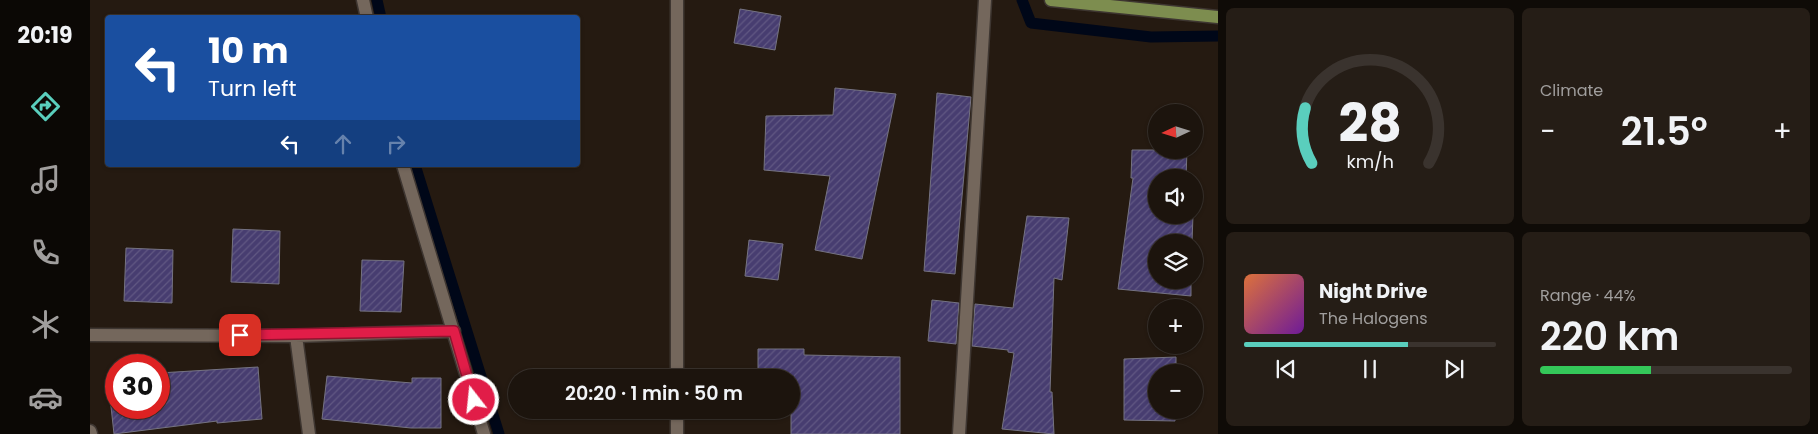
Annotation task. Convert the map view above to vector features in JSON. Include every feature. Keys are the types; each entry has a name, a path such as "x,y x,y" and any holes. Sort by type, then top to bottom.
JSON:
{"main road":[{"path":"1051,0 1218,16"}],"street":[{"path":"363,0 366,15"},
{"path":"677,0 677,369"},
{"path":"959,434 985,0"},
{"path":"404,167 484,434"},
{"path":"90,335 296,336 454,331"},
{"path":"296,336 309,434"},
{"path":"677,419 677,434"}],"building":[{"path":"740,9 781,16 775,50 734,43"},
{"path":"835,88 896,94 862,259 815,250 830,176 764,170 766,116 833,115"},
{"path":"937,93 971,97 955,274 924,271"},
{"path":"1132,150 1148,150 1148,159 1187,159 1186,169 1148,169 1148,224 1193,224 1192,234 1148,234 1148,289 1191,289 1191,296 1118,289 1133,178 1131,178"},
{"path":"1027,216 1069,218 1062,280 1054,278 1050,392 1052,392 1054,434 1002,429 1014,353 1008,352 1008,350 972,346 975,304 1013,308"},
{"path":"233,229 280,231 279,284 231,282"},
{"path":"749,240 783,244 778,280 745,276"},
{"path":"126,248 173,250 172,303 124,301"},
{"path":"362,260 404,261 401,312 360,311"},
{"path":"932,300 959,303 956,344 928,341"},
{"path":"758,349 804,349 804,355 900,357 900,434 791,434 791,419 800,419 800,369 758,369"},
{"path":"1176,357 1176,364 1148,364 1148,419 1175,419 1175,421 1124,420 1124,359"},
{"path":"258,367 262,419 217,423 217,421 114,434 112,419 170,419 170,372"},
{"path":"327,376 412,383 412,378 441,378 441,428 411,428 322,419"}],"waterway":[{"path":"377,0 380,15"},
{"path":"1022,0 1031,23 1151,37 1218,36"},
{"path":"416,167 499,434"}],"route":[{"path":"240,335 296,336 454,331 474,400"}]}
